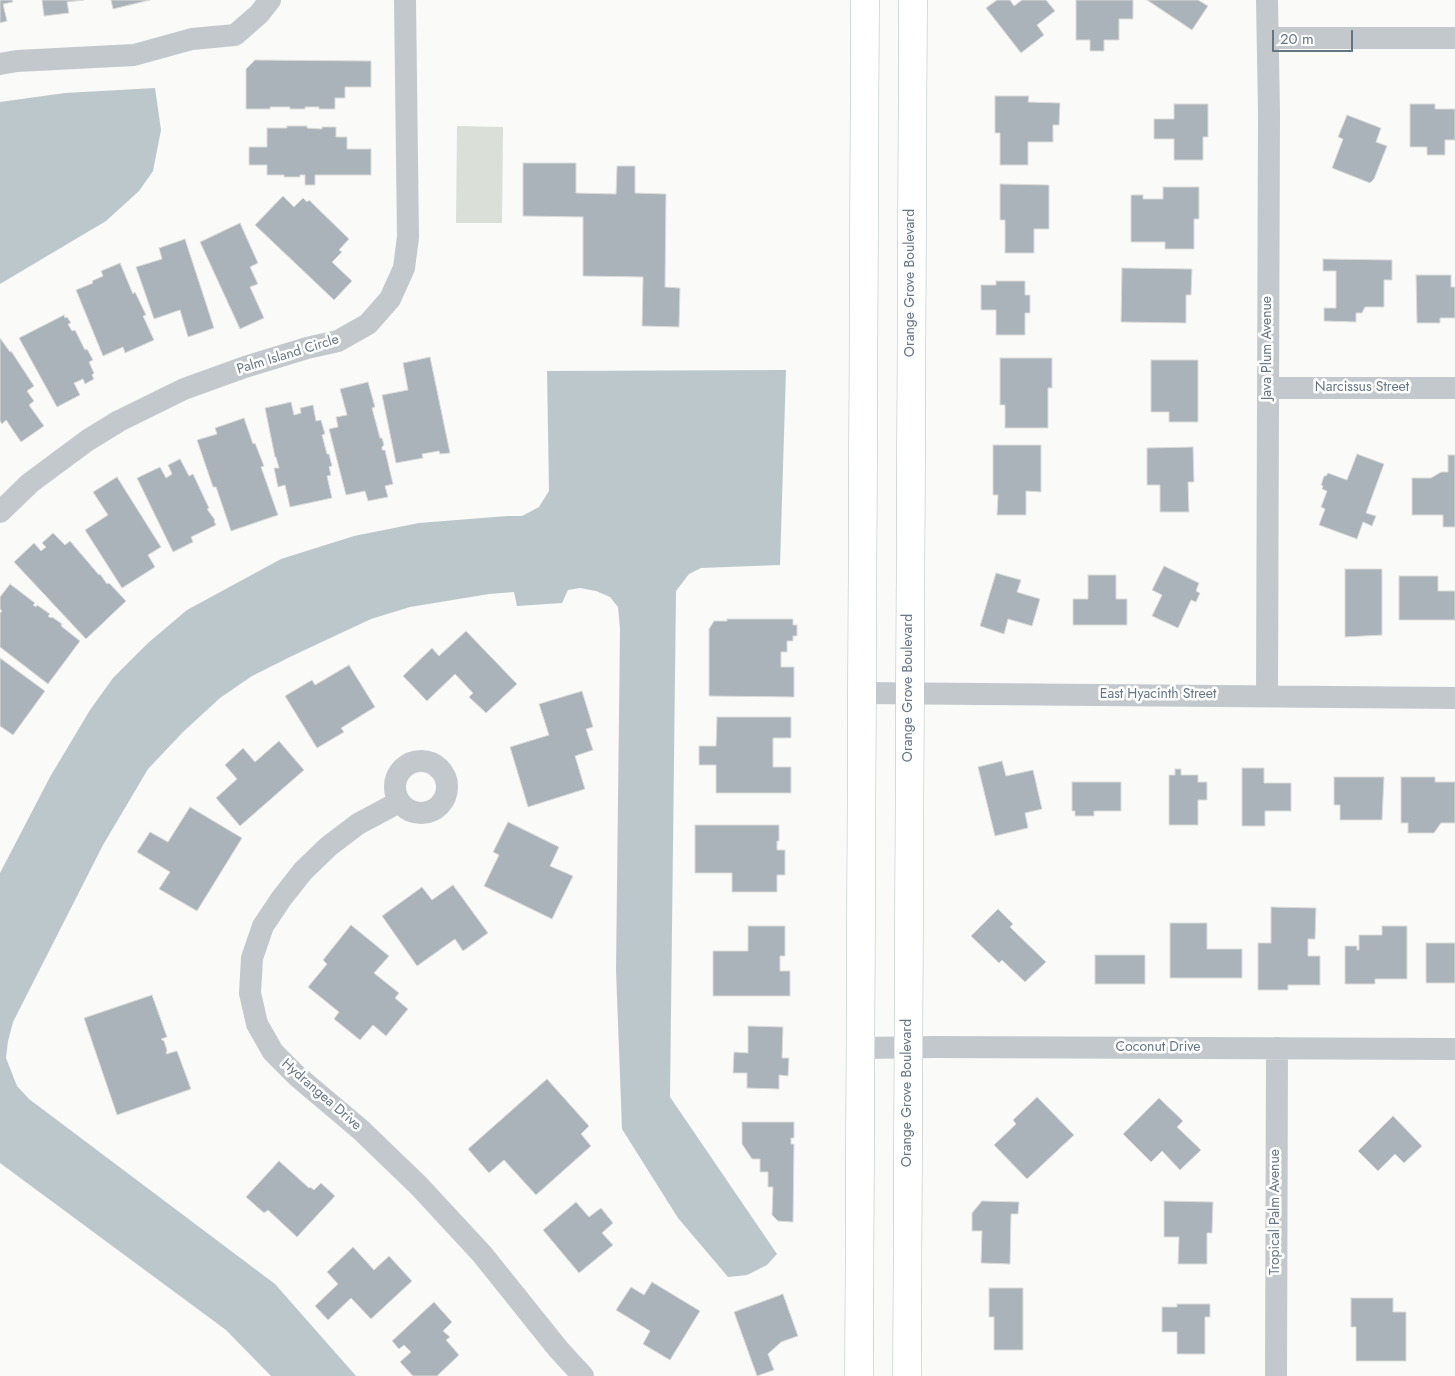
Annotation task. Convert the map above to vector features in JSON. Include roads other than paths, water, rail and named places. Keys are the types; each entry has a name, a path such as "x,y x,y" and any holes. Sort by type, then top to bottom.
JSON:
{"street":[{"path":"0,64 17,61 134,55 192,39 235,35 260,14 270,0"},
{"name":"Palm Island Circle","path":"0,512 30,483 88,440 119,421 193,386 245,366 338,341 368,324 390,299 404,268 408,237 405,0"},
{"path":"859,1376 865,0"},
{"name":"Orange Grove Boulevard","path":"907,1376 913,0"},
{"name":"Java Plum Avenue","path":"1267,0 1267,695"},
{"path":"1268,38 1455,38"},
{"name":"Narcissus Street","path":"1268,388 1455,388"},
{"name":"East Hyacinth Street","path":"862,693 1455,698"},
{"name":"Hydrangea Drive","path":"400,802 358,824 329,846 304,871 281,899 263,926 252,958 250,993 257,1024 273,1052 297,1076 361,1130 438,1206 482,1254 558,1350 583,1376"},
{"name":"Coconut Drive","path":"860,1048 1455,1049"},
{"name":"Tropical Palm Avenue","path":"1276,1376 1277,1048"}]}
